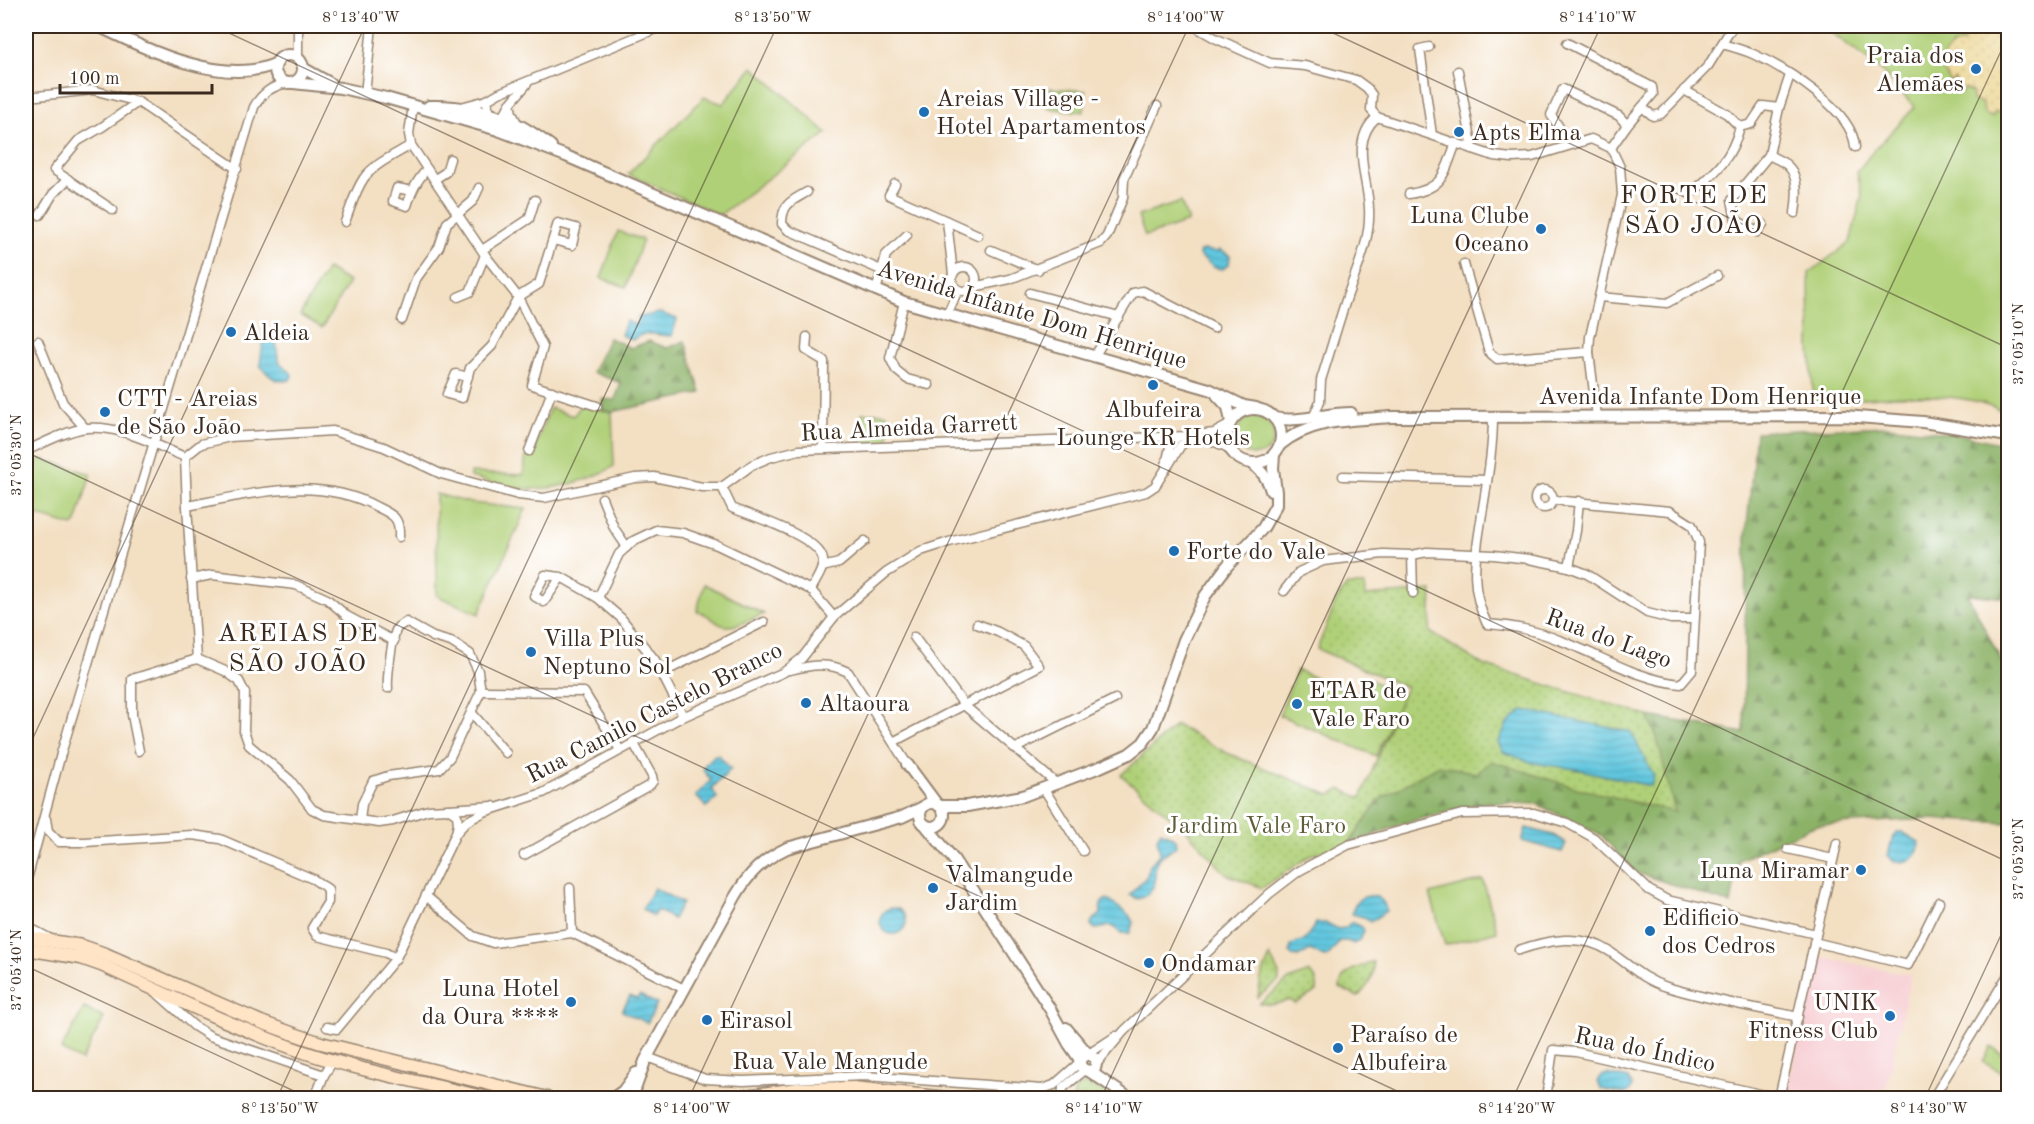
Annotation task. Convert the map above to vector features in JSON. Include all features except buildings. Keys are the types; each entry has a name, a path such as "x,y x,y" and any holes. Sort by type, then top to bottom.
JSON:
{"main road":[{"path":"26,937 82,946 105,954 261,1022 312,1040 547,1098"},
{"path":"26,949 81,958 102,965 269,1039 333,1061 486,1098"},
{"path":"731,1098 798,1089 854,1088 947,1098"}],"street":[{"path":"98,26 153,52 190,64 243,72 277,63 286,56 301,63"},
{"path":"26,883 61,754 254,107 260,97 275,86 290,83 301,77 298,26"},
{"path":"365,94 372,26"},
{"path":"454,111 487,100 663,26"},
{"path":"1194,26 1270,63 1305,66 1356,80 1372,95 1371,110 1377,117 1494,156 1532,157 1591,139 1611,148 1620,167 1622,195 1592,324 1589,352 1597,417"},
{"path":"1642,107 1653,116 1661,114 1708,66 1733,26"},
{"path":"1567,43 1652,87 1653,94 1611,148"},
{"path":"1722,44 1754,55 1824,97 1846,124 1855,139 1856,147"},
{"path":"1429,47 1420,49 1432,135"},
{"path":"277,63 275,67 277,76"},
{"name":"Avenida Infante Dom Henrique","path":"301,63 341,88"},
{"path":"256,70 277,76 290,83"},
{"path":"1458,71 1473,149"},
{"path":"1762,224 1757,232 1736,220 1732,200 1769,155 1779,108 1790,75"},
{"path":"495,118 530,81"},
{"name":"Avenida Infante Dom Henrique","path":"290,83 341,88 413,105 495,118 519,125 566,156"},
{"path":"1559,127 1551,115 1563,89 1619,116 1627,125"},
{"path":"36,96 93,90 138,102 237,168"},
{"path":"1684,90 1726,114 1740,128"},
{"path":"487,100 495,118 529,137 537,145"},
{"path":"113,210 54,170 78,141 138,102"},
{"path":"510,104 519,125"},
{"path":"413,105 408,134 411,145 484,252 518,297 543,347 532,384 597,406"},
{"path":"946,221 953,285 958,290 965,291 1038,270 1101,243 1107,236 1123,198 1126,173 1157,106"},
{"path":"1740,128 1751,124 1763,106 1779,108"},
{"name":"Avenida Infante Dom Henrique","path":"454,111 566,156 904,302 1209,389 1244,406 1256,408"},
{"path":"1314,416 1320,401 1321,380 1368,239 1370,208 1361,148 1365,132 1377,117"},
{"path":"1694,191 1717,171 1734,148 1740,128"},
{"path":"1409,194 1426,191 1441,181 1456,143"},
{"path":"345,222 355,194 365,176 387,159 411,145"},
{"path":"1769,155 1787,165 1795,178 1798,195 1795,213"},
{"path":"435,179 446,172 450,159"},
{"path":"412,191 427,169"},
{"path":"40,215 53,194 68,179"},
{"path":"895,184 890,195 978,235"},
{"path":"402,320 416,279 439,247 447,223 473,201 478,189"},
{"path":"807,192 787,204 782,213 782,224 788,230 881,270"},
{"path":"458,297 470,292 484,252 528,219 535,200"},
{"path":"876,291 886,255 906,234"},
{"path":"468,377 470,368 492,346 518,297 539,284 553,240"},
{"path":"991,250 1038,270"},
{"path":"1464,264 1489,352 1497,359 1589,352"},
{"path":"952,274 958,268 969,267 976,275 974,287"},
{"path":"1599,297 1666,303 1717,276"},
{"path":"946,315 958,290"},
{"path":"1094,357 1133,293 1143,291 1215,328"},
{"path":"1030,293 1119,317"},
{"path":"904,302 890,357 896,369 907,379 930,385"},
{"path":"807,338 806,350 824,361 823,448"},
{"path":"38,341 63,403 85,428"},
{"path":"1209,389 1223,399 1228,407 1230,423 1227,437 1232,450 1237,456 1263,472 1269,481 1272,497 1270,516"},
{"path":"529,451 552,391"},
{"path":"1230,423 1246,409 1256,408 1274,418 1291,421 1346,413 1390,417"},
{"path":"1251,463 1267,462 1281,444 1293,434 1321,424 1390,417"},
{"name":"Avenida Infante Dom Henrique","path":"1390,417 1873,417 1923,422 2008,436"},
{"name":"Rua do Lago","path":"1493,417 1493,438 1476,555 1475,583 1479,607 1487,624 1520,627 1560,640 1660,682 1681,684 1692,671 1699,542 1692,525 1670,511 1554,500"},
{"path":"1274,418 1282,436 1281,444"},
{"name":"Rua Almeida Garrett","path":"1179,441 1214,433 1230,423"},
{"path":"26,451 85,428 101,428 128,434 185,457"},
{"path":"185,457 201,444 230,437 333,431 384,447 441,474 518,495 544,498 635,478 654,477 702,487 722,487 732,508 793,532 819,549 823,559 822,567 811,590"},
{"name":"Rua Almeida Garrett","path":"722,487 752,465 771,457 799,450 823,448 1208,439 1232,450"},
{"name":"Rua Camilo Castelo Branco","path":"327,1027 338,1029 396,958 456,833 466,822 502,805 543,793 683,716 784,672 802,658 834,617 886,573 921,551 1146,492 1155,486 1161,476 1170,446 1179,441"},
{"path":"613,1098 623,1091 646,1059 746,878 756,866 770,856 787,848 902,817 931,802 967,806 1023,796 1058,784 1128,754 1143,743 1153,728 1184,640 1205,596 1227,566 1263,528 1276,505 1274,455"},
{"path":"185,457 197,659"},
{"path":"1343,476 1487,480"},
{"path":"187,506 299,488 329,490 359,497 396,518 399,525 399,537"},
{"path":"602,498 614,528 627,547"},
{"path":"1569,567 1579,501"},
{"path":"598,598 619,554 633,541 656,530 683,533 717,545 811,590 834,617"},
{"path":"822,567 839,563 865,541"},
{"path":"1284,591 1299,572 1323,561 1383,554 1412,555 1427,552 1476,555 1529,559 1569,567 1587,574 1647,613 1671,618 1694,619"},
{"path":"1412,555 1413,593"},
{"path":"191,579 212,575 296,585 327,599 347,616 394,641"},
{"path":"561,577 598,598 640,639 662,673 683,716"},
{"path":"360,820 362,804 373,781 388,776 439,769 450,758 481,691 478,671 470,654 451,642 433,637 406,622 398,626 395,634 387,677 388,688"},
{"path":"662,673 765,622"},
{"path":"893,742 1039,666 1024,646 998,632 976,624"},
{"path":"914,637 965,706 1058,784"},
{"path":"808,650 808,658 812,663 834,666 848,672 893,742 938,804 950,855"},
{"path":"139,751 132,715 132,679 197,659 225,670 238,681 245,693 244,731 249,745 290,780 312,809 324,815 378,823 393,821 428,810 502,805"},
{"path":"784,672 820,665"},
{"path":"481,691 584,692 620,750"},
{"path":"1016,748 1115,699"},
{"path":"472,713 506,753"},
{"path":"524,855 650,785 653,781 652,776 633,742"},
{"path":"908,764 922,807 925,825 950,855 1050,1009 1069,1044 1127,1097"},
{"path":"1044,789 1083,851"},
{"path":"902,817 937,827 943,820 967,806"},
{"path":"448,808 457,815 456,833"},
{"path":"1062,1098 1063,1088 1088,1062 1269,894 1299,871 1348,845 1461,814 1534,813 1566,823 1594,838 1649,890 1667,900 1815,938 1908,965 1939,902"},
{"path":"45,814 48,831 59,842 192,835 219,839 314,879 328,889 328,902 312,928 317,936 386,953 396,958"},
{"path":"1778,1098 1837,843"},
{"path":"1788,849 1833,859"},
{"path":"570,888 572,933"},
{"path":"426,897 473,936 493,943 572,933 684,989"},
{"path":"26,923 32,929 55,941"},
{"path":"1520,950 1539,943 1558,940 1583,941 1607,950 1633,971 1666,987 1798,1017"},
{"path":"1933,1098 2008,975"},
{"path":"151,987 194,1026 210,1036 324,1075"},
{"name":"Rua do Índico","path":"1546,1098 1553,1050 1576,1052 1778,1098"},
{"path":"632,1098 646,1059"},
{"name":"Rua Vale Mangude","path":"646,1059 705,1079 743,1081 865,1076 1042,1089 1054,1085 1088,1062"},
{"path":"315,1098 324,1075 333,1061"}],"shaded area":[{"path":"1817,956 1911,975 1884,1098 1785,1098"}],"green space":[{"path":"1823,26 1937,26 1962,37 1966,39 1952,46 1941,66 1951,82 1955,79 1962,92 1965,88 1995,112 2008,113 2008,414 1988,405 1940,396 1887,396 1814,402 1810,347 1809,273 1850,242 1862,196 1857,172 1873,151 1915,107 1877,67"},
{"path":"753,67 827,133 720,215 628,174 704,97 723,104"},
{"path":"1050,88 1086,91 1084,112 1048,108"},
{"path":"1181,202 1188,222 1145,236 1138,216"},
{"path":"618,231 643,240 626,287 601,278"},
{"path":"327,269 349,282 322,328 300,315"},
{"path":"609,338 631,348 649,341 667,348 685,341 701,393 612,412 602,410 602,399 615,400 621,383 592,372"},
{"path":"581,406 612,412 614,466 583,480 535,489 511,487 470,477 470,473 523,475 526,456 532,454 550,408 573,416"},
{"path":"862,413 888,415 889,438 887,441 865,443"},
{"path":"1255,417 1269,422 1274,436 1269,450 1255,455 1241,450 1236,436 1241,422"},
{"path":"1887,426 1963,435 2008,445 2008,598 1967,594 2008,674 2008,823 1929,819 1816,825 1739,860 1731,904 1635,872 1601,835 1537,804 1487,802 1404,823 1348,845 1380,799 1439,765 1477,773 1491,761 1577,788 1657,738 1648,716 1744,733 1746,537 1756,432"},
{"path":"42,459 91,474 76,523 72,526 26,512 26,503 38,460"},
{"path":"436,494 471,503 526,509 479,614 437,596"},
{"path":"704,584 764,614 735,625 718,623 706,614 697,611"},
{"name":"Jardim Vale Faro","path":"1347,585 1364,585 1365,596 1432,591 1430,632 1483,665 1648,716 1657,738 1675,812 1577,788 1491,761 1477,773 1439,765 1380,799 1348,845 1313,854 1262,888 1226,874 1187,831 1121,775 1176,725 1227,753 1330,795 1341,789 1361,798 1406,687 1317,649 1337,599"},
{"path":"1297,670 1357,696 1366,678 1403,695 1376,756 1279,715"},
{"path":"1483,880 1497,931 1445,945 1430,894"},
{"path":"1270,956 1279,974 1279,981 1258,997 1261,978"},
{"path":"1373,962 1370,981 1358,997 1340,988 1347,973"},
{"path":"1309,972 1316,980 1317,991 1295,1004 1291,1000 1271,1005 1260,1003 1289,980"},
{"path":"84,1008 104,1018 81,1061 61,1050"},
{"path":"1991,1047 2008,1057 2008,1076 1983,1062"},
{"path":"1085,1084 1113,1098 1073,1098 1076,1088"}],"sand":[{"name":"Praia dos Alemães","path":"1937,26 2008,26 2008,113 1995,112 1992,117 1984,114 1983,103 1972,100 1972,92 1965,88 1961,93 1955,79 1951,83 1941,66 1940,59 1952,46 1962,43 1965,39 1959,35 1952,39 1945,38 1944,32"}],"water":[{"path":"1220,250 1230,256 1229,264 1223,269 1215,268 1199,255 1200,251 1216,252"},
{"path":"660,313 677,319 672,336 647,334 633,340 621,335 626,321 636,325 639,317"},
{"path":"270,339 276,343 279,362 292,375 290,380 276,380 260,365 263,342"},
{"path":"1523,710 1631,732 1654,776 1651,786 1576,769 1533,763 1503,752 1498,743 1507,724"},
{"path":"715,755 718,755 731,769 712,788 717,798 706,807 696,796 711,780 703,770"},
{"path":"1526,828 1553,835 1566,843 1562,852 1522,841"},
{"path":"1161,831 1176,839 1177,845 1158,859 1151,891 1138,899 1130,895 1147,876 1150,865 1160,853 1157,838"},
{"path":"1897,832 1902,832 1919,842 1917,853 1912,859 1894,862 1888,855 1893,836"},
{"path":"654,888 682,903 673,919 657,910 653,916 642,909"},
{"path":"1374,896 1383,902 1386,911 1370,922 1367,918 1352,914 1359,900"},
{"path":"1107,899 1129,915 1133,922 1130,933 1122,933 1110,926 1095,929 1091,925 1092,921 1101,914 1101,905"},
{"path":"893,908 902,912 906,921 902,930 893,934 884,930 880,921 884,912"},
{"path":"1352,922 1362,927 1364,931 1354,944 1340,941 1328,956 1324,957 1310,950 1298,957 1292,956 1291,945 1305,940 1316,923 1327,923 1338,929 1345,928"},
{"path":"640,995 657,1004 647,1023 622,1011 630,996 637,999"},
{"path":"1607,1074 1628,1079 1632,1086 1630,1091 1624,1094 1601,1089 1598,1082 1601,1076"}],"place":[{"name":"Praia dos Alemães","path":"1976,69"},
{"name":"Areias Village - Hotel Apartamentos","path":"924,112"},
{"name":"Apts Elma","path":"1459,132"},
{"name":"Luna Clube Oceano","path":"1541,229"},
{"name":"Aldeia","path":"231,332"},
{"name":"Albufeira Lounge KR Hotels","path":"1153,385"},
{"name":"CTT - Areias de São João","path":"105,412"},
{"name":"Forte do Vale","path":"1174,551"},
{"name":"Villa Plus Neptuno Sol","path":"531,652"},
{"name":"Altaoura","path":"806,703"},
{"name":"ETAR de Vale Faro","path":"1297,704"},
{"name":"Luna Miramar","path":"1861,870"},
{"name":"Valmangude Jardim","path":"933,888"},
{"name":"Edificio dos Cedros","path":"1650,931"},
{"name":"Ondamar","path":"1149,963"},
{"name":"Luna Hotel da Oura ****","path":"571,1002"},
{"name":"UNIK Fitness Club","path":"1890,1016"},
{"name":"Eirasol","path":"707,1020"},
{"name":"Paraíso de Albufeira","path":"1338,1048"}],"district":[{"name":"FORTE DE SÃO JOÃO","path":"1694,209"},
{"name":"AREIAS DE SÃO JOÃO","path":"298,647"}]}
